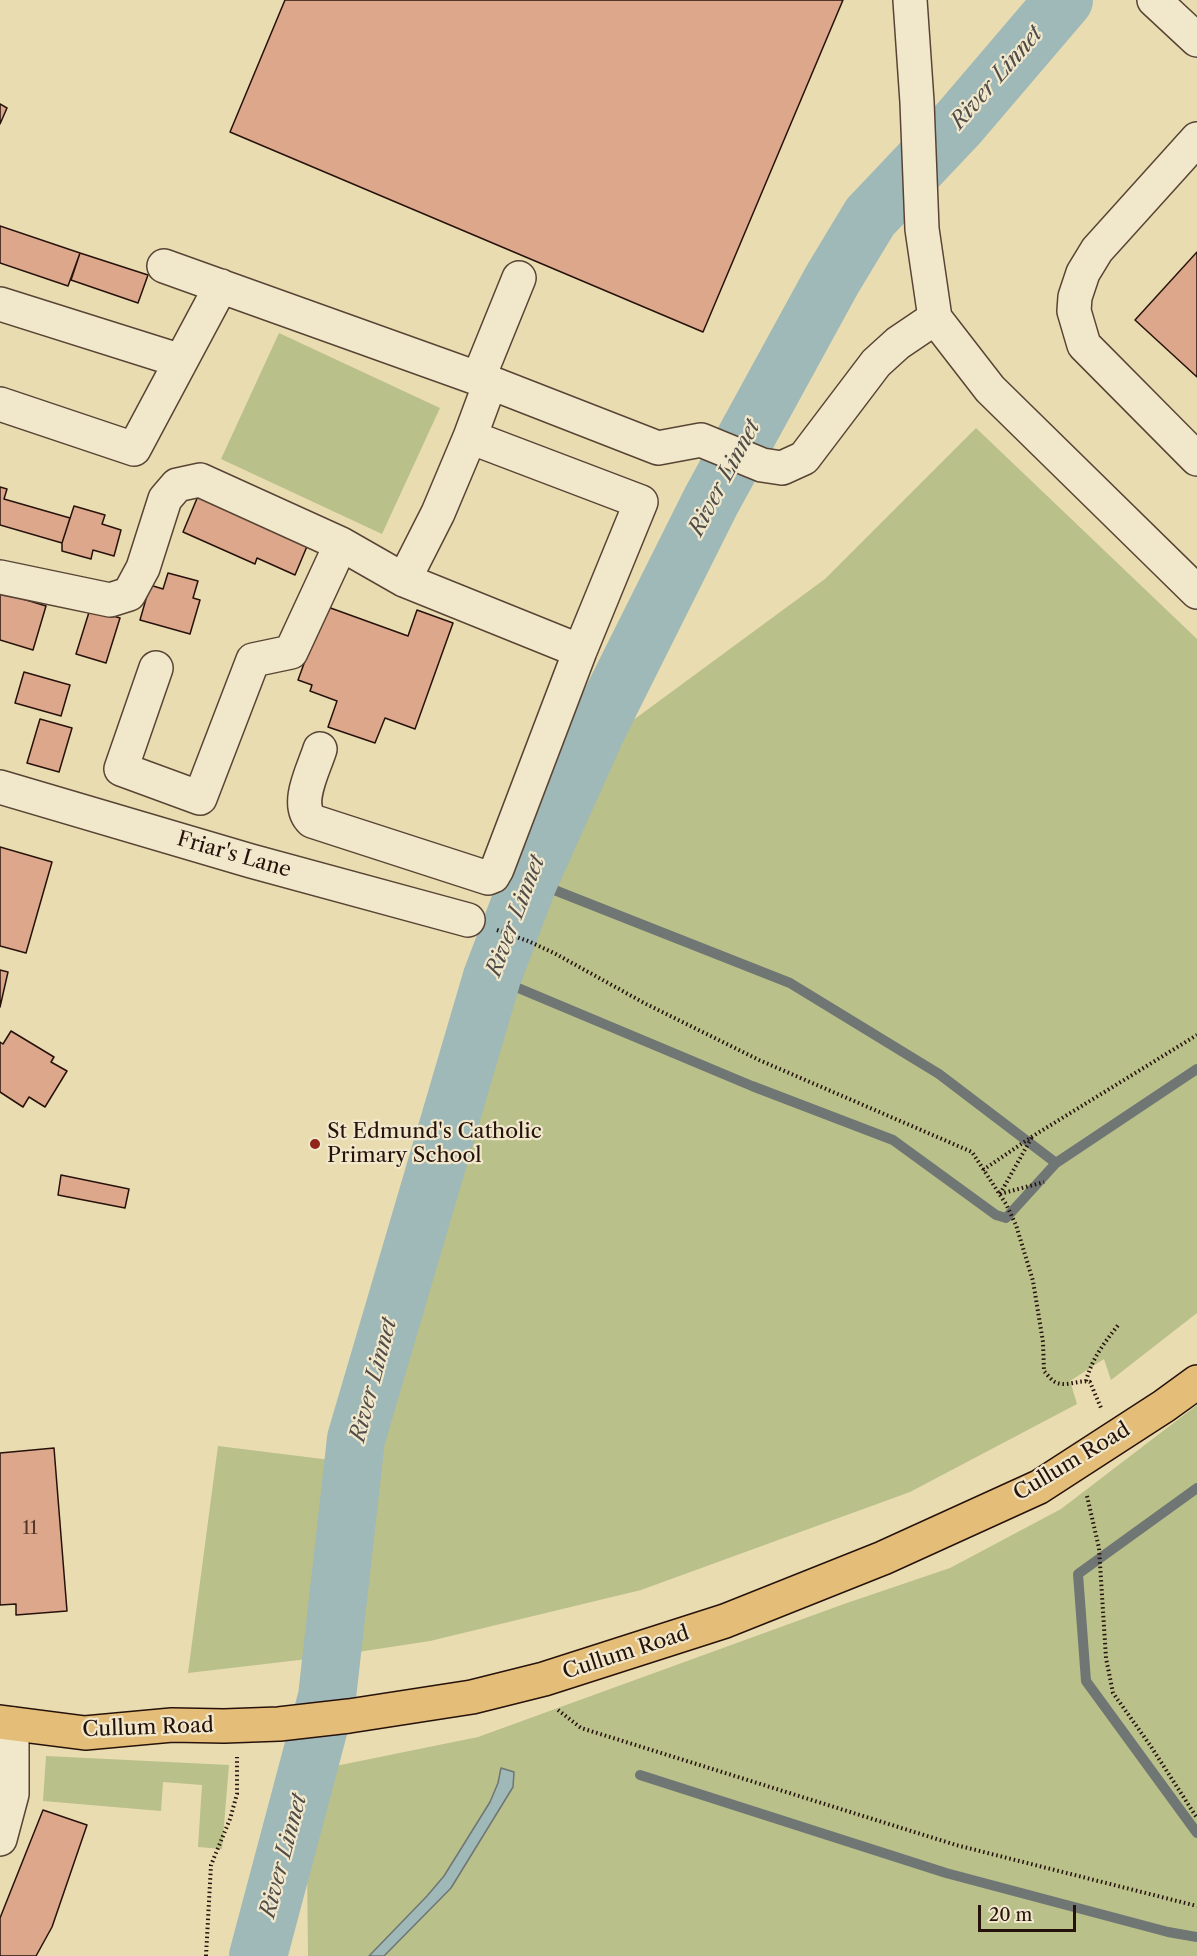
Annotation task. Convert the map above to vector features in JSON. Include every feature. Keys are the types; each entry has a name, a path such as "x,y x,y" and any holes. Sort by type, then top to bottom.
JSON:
{"main road":[{"name":"Cullum Road","path":"6,1723 85,1732 172,1725 279,1724 472,1697 544,1678 725,1621 882,1558 1039,1486 1164,1406 1197,1382"}],"street":[{"path":"910,0 922,229 935,318 990,389 1197,592"},
{"path":"1154,0 1197,40"},
{"path":"1197,139 1098,250 1083,273 1075,297 1074,311 1084,345 1197,459"},
{"path":"164,266 484,381 658,448 701,440 762,465 782,468 804,458 876,363 935,318"},
{"path":"404,580 438,513 470,437 484,381 519,278"},
{"path":"0,404 134,449 221,286"},
{"path":"0,304 181,361"},
{"path":"320,749 305,800 307,816 312,821 488,878 493,876 640,502 470,437"},
{"path":"0,577 110,600 129,594 143,568 165,499 177,485 200,480 341,544 404,580 580,651"},
{"path":"156,668 121,769 200,798 253,660 291,652 341,544"},
{"name":"Friar's Lane","path":"0,786 251,861 482,925"},
{"path":"0,1839 12,1794 6,1723"}],"path":[{"path":"482,925 554,953 646,1004 759,1060 972,1152 1000,1194 1016,1225 1033,1281 1043,1342 1044,1371 1054,1382 1071,1384 1090,1382 1104,1414"},
{"path":"983,1170 1033,1136 1197,1035"},
{"path":"1000,1194 1033,1136"},
{"path":"1000,1194 1044,1182"},
{"path":"1086,1381 1090,1364 1119,1324"},
{"path":"1086,1488 1098,1548 1106,1658 1113,1694 1150,1745 1197,1818"},
{"path":"544,1678 548,1702 581,1728 956,1845 1197,1906"},
{"path":"206,1956 211,1865 230,1819 237,1794 237,1741 224,1726"}],"green space":[{"path":"279,333 440,408 382,534 221,459"},
{"path":"976,428 1197,639 1197,1313 1111,1380 1104,1359 1070,1381 1077,1404 910,1492 641,1590 430,1641 325,1657 188,1673 218,1446 371,1465 419,1265 522,955 617,732 825,579"},
{"path":"1197,1405 1197,1956 308,1956 306,1772 478,1737 844,1604 950,1568 1061,1509"},
{"path":"46,1756 229,1765 222,1849 198,1847 202,1785 163,1782 161,1811 43,1801"}],"water":[{"path":"321,1764 270,1944 269,1956 248,1956 253,1923 265,1883 254,1878 268,1867 298,1765"},
{"path":"501,1768 514,1772 513,1787 451,1888 384,1956 369,1956 444,1876 490,1802"}],"building":[{"path":"285,0 843,0 703,332 230,132"},
{"path":"0,104 7,108 0,124"},
{"path":"0,226 80,253 68,286 0,263"},
{"path":"1197,252 1197,377 1135,320"},
{"path":"80,253 148,275 138,303 71,280"},
{"path":"0,487 7,489 4,499 70,518 62,543 0,525"},
{"path":"198,496 308,544 295,575 257,558 255,564 183,532"},
{"path":"74,506 105,515 102,524 121,530 114,556 93,550 91,559 62,551 62,543"},
{"path":"168,573 198,581 193,598 200,600 190,634 140,620 150,585 163,589"},
{"path":"0,592 46,606 33,650 0,640"},
{"path":"325,606 408,636 417,610 453,623 415,729 385,718 375,743 328,727 337,701 310,691 312,685 298,680"},
{"path":"90,609 120,618 106,663 76,654"},
{"path":"24,672 70,685 61,716 15,703"},
{"path":"40,719 72,728 59,772 27,763"},
{"path":"0,847 52,862 26,953 0,946"},
{"path":"0,970 8,972 0,1007"},
{"path":"11,1031 54,1057 51,1062 67,1071 45,1107 29,1097 23,1107 0,1092 0,1042 3,1044"},
{"path":"61,1175 129,1189 125,1208 58,1195"},
{"path":"54,1448 67,1611 16,1615 16,1604 0,1605 0,1453"},
{"path":"43,1810 87,1825 52,1927 36,1956 0,1956 0,1918"}],"waterway":[{"name":"River Linnet","path":"258,1956 327,1697 356,1439 492,977 529,880 596,731 711,501 832,280 870,217 959,123 1064,0"},
{"path":"529,880 790,983 939,1074 1056,1163"},
{"path":"492,977 752,1086 893,1140 996,1215 1006,1218 1056,1163 1197,1069"},
{"path":"1197,1488 1078,1574 1086,1681 1197,1833"},
{"path":"640,1775 946,1873 1168,1932 1197,1937"}],"place":[{"name":"St Edmund's Catholic Primary School","path":"315,1144"}]}
